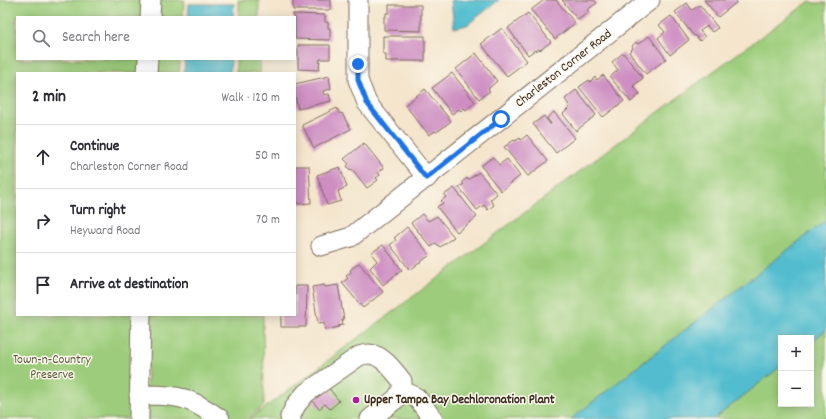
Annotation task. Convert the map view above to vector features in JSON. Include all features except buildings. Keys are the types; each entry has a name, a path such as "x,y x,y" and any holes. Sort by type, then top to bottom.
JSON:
{"street":[{"path":"150,16 151,0"},
{"path":"358,0 358,80 367,103 426,178"},
{"name":"Charleston Corner Road","path":"321,246 351,237 650,0"},
{"path":"147,72 148,60"},
{"path":"139,419 141,316"},
{"path":"287,418 306,394 360,356 370,354 380,358 402,381 402,390 396,399 370,419"},
{"path":"402,390 417,398 433,419"},
{"path":"139,396 176,396 191,400 220,419"}],"green space":[{"name":"Town-n-Country Preserve","path":"0,0 144,0 143,16 16,16 16,60 141,60 140,72 16,72 16,316 134,316 132,419 0,419"},
{"path":"158,0 185,0 183,16 156,16"},
{"path":"238,0 259,0 259,16 239,16"},
{"path":"810,1 814,3 826,3 826,220 571,419 250,419 696,84"},
{"path":"154,60 180,60 179,72 154,72"},
{"path":"236,60 260,60 260,72 236,72"},
{"path":"148,316 263,316 264,405 249,419 146,419"},
{"path":"826,330 826,419 714,419 778,368 778,407 814,407 814,340"}],"water":[{"path":"451,0 499,0 467,25 454,28"},
{"path":"189,4 234,4 233,16 188,16"},
{"path":"185,60 231,60 230,72 184,72"},
{"path":"826,220 826,330 814,340 814,335 778,335 778,368 714,419 571,419"}],"place":[{"name":"Upper Tampa Bay Dechloronation Plant","path":"356,400"}],"route":[{"path":"358,64 358,80 367,103 426,178 501,119"}]}
